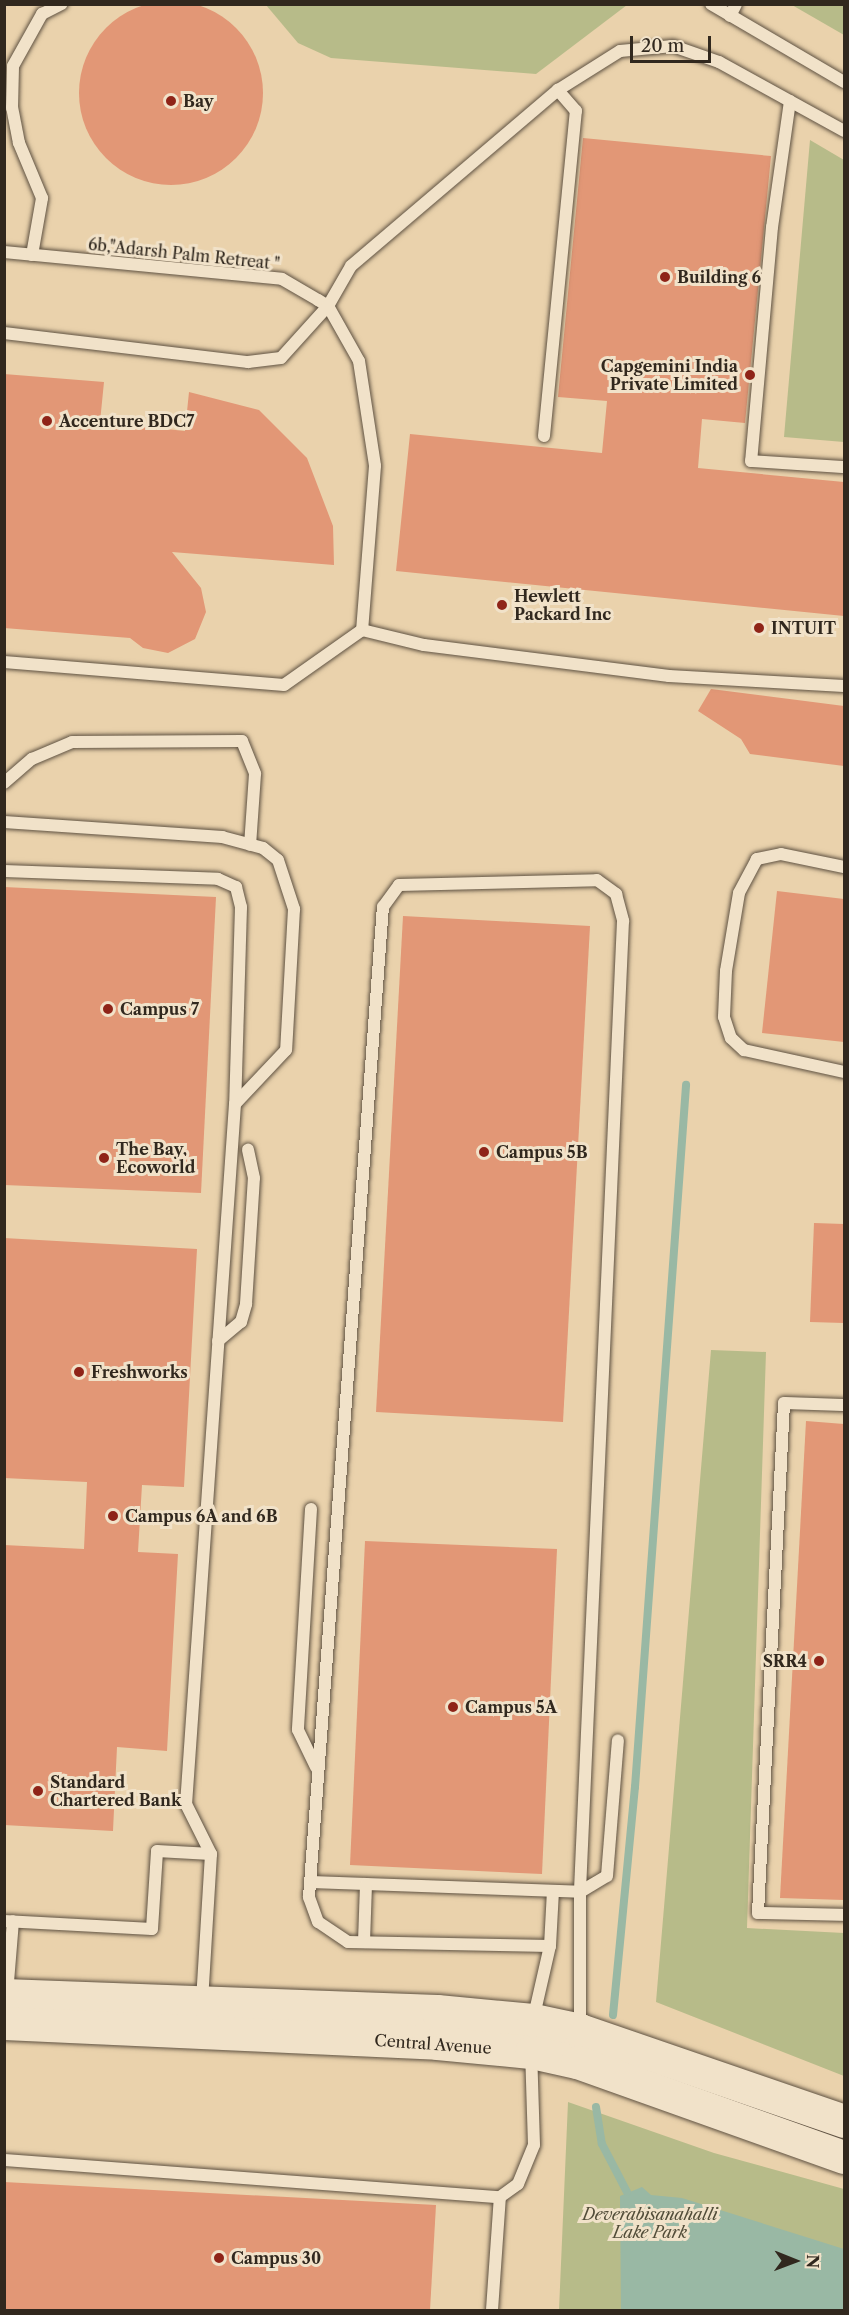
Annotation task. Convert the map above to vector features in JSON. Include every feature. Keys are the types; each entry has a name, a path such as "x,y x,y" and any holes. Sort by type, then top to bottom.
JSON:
{"street":[{"name":"Central Avenue","path":"5,2005 202,2005 437,2011 532,2036 577,2062 844,2157"},
{"name":"Central Avenue","path":"5,2005 437,2043 580,2030 844,2121"}],"lane":[{"path":"32,255 42,198 20,143 12,108 13,66 42,14 62,4"},
{"path":"711,4 733,10 844,82"},
{"path":"4,333 248,362 281,358 328,306 351,266 558,90 620,51 673,46 719,62 844,131"},
{"path":"544,436 576,111 558,90"},
{"path":"790,101 772,226 751,460 844,467"},
{"name":"6b,\"Adarsh Palm Retreat \"","path":"4,252 282,279 328,306"},
{"path":"328,306 359,361 375,466 362,630"},
{"path":"4,662 284,685 362,630 424,645 669,676 844,686"},
{"path":"4,783 32,759 72,742 242,741 255,774 250,845"},
{"path":"4,822 222,837 250,845 278,860 294,909 286,1050 235,1104"},
{"path":"844,867 781,854 757,859 739,893 724,1017 731,1038 744,1050 844,1072"},
{"path":"4,871 218,879 236,887 241,907 235,1104 186,1804 211,1854 202,2005"},
{"path":"550,1946 364,1942 336,1937 318,1922 309,1897 382,907 399,885 597,880 616,894 623,921 580,1892 580,2030"},
{"path":"218,1341 241,1323 246,1304 254,1178 248,1150"},
{"path":"844,1405 784,1403 758,1913 844,1915"},
{"path":"311,1509 298,1730 317,1769"},
{"path":"311,1882 580,1892 607,1876 618,1740"},
{"path":"5,2005 8,1921 152,1929 157,1851 211,1854"},
{"path":"364,1942 366,1884"},
{"path":"4,2160 500,2197 518,2184 534,2145 532,2036 550,1946 553,1891"},
{"path":"492,2310 500,2197"}],"green space":[{"path":"266,5 627,5 536,74 331,58 298,43"},
{"path":"792,5 844,5 844,35"},
{"path":"810,140 844,160 844,442 784,437"},
{"path":"711,1350 766,1352 747,1928 844,1933 844,2076 656,2002"},
{"name":"Deverabisanahalli Lake Park","path":"568,2102 714,2153 844,2189 844,2310 559,2310"}],"shaded area":[{"path":"642,2187 651,2195 682,2198 844,2249 844,2310 621,2310 620,2196"}],"building":[{"name":"Bay","path":"171,1 206,8 236,28 256,58 263,93 256,128 236,158 206,178 171,185 136,178 106,158 86,128 79,93 86,58 106,28 136,8"},
{"name":"Building 6","path":"583,138 771,156 745,423 702,419 698,468 844,482 844,616 396,571 410,434 602,453 607,401 558,397"},
{"path":"4,374 104,382 100,422 185,431 189,392 259,410 307,458 333,526 334,565 172,552 201,588 206,612 195,639 168,653 143,648 130,638 4,628"},
{"path":"711,689 844,706 844,766 750,754 741,739 698,711"},
{"name":"Campus 7","path":"4,887 216,897 201,1193 4,1185"},
{"path":"777,891 844,899 844,1042 762,1033"},
{"name":"Campus 5B","path":"403,916 590,926 563,1422 376,1412"},
{"path":"814,1223 844,1224 844,1323 810,1322"},
{"name":"Campus 6A and 6B","path":"4,1238 197,1249 184,1487 142,1485 138,1552 178,1554 167,1751 117,1747 113,1831 4,1825 4,1545 84,1549 87,1482 4,1478"},
{"name":"SRR4","path":"806,1421 844,1424 844,1900 780,1898"},
{"name":"Campus 5A","path":"365,1541 557,1549 542,1874 350,1865"},
{"name":"Campus 30","path":"4,2182 436,2205 430,2310 4,2310"}],"waterway":[{"path":"613,2015 635,1787 686,1085"},
{"path":"596,2107 602,2144 627,2192"}],"place":[{"name":"Bay","path":"171,101"},
{"name":"Building 6","path":"665,277"},
{"name":"Capgemini India Private Limited","path":"750,375"},
{"name":"Accenture BDC7","path":"47,421"},
{"name":"Hewlett Packard Inc","path":"502,605"},
{"name":"INTUIT","path":"759,628"},
{"name":"Campus 7","path":"108,1009"},
{"name":"Campus 5B","path":"484,1152"},
{"name":"The Bay, Ecoworld","path":"104,1158"},
{"name":"Freshworks","path":"79,1372"},
{"name":"Campus 6A and 6B","path":"113,1516"},
{"name":"SRR4","path":"819,1661"},
{"name":"Campus 5A","path":"453,1707"},
{"name":"Standard Chartered Bank","path":"38,1791"},
{"name":"Campus 30","path":"219,2258"}]}
